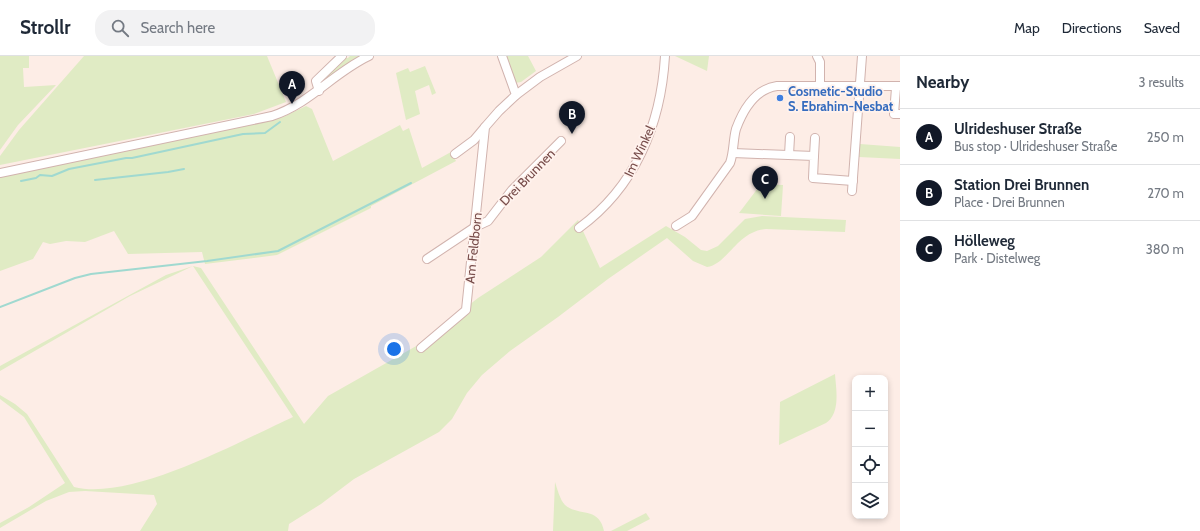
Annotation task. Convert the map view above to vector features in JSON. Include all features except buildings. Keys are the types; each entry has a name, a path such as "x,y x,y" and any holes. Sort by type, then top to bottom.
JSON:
{"street":[{"path":"319,91 316,81 342,56"},
{"path":"0,173 255,120 289,110 319,91 352,66 369,56"},
{"path":"502,56 516,95"},
{"path":"455,154 474,140 499,111 516,95 545,74 577,56"},
{"name":"Im Winkel","path":"579,228 612,200 639,158 658,107 664,74 665,56"},
{"path":"817,56 820,62 820,86"},
{"path":"852,191 862,56"},
{"path":"676,226 692,216 730,163 736,130 750,103 757,95 773,87 898,87 897,106 894,114 900,114"},
{"name":"Am Feldborn","path":"421,348 466,310 485,127"},
{"path":"789,155 790,137"},
{"path":"815,138 812,178 853,181"},
{"name":"Drei Brunnen","path":"427,258 475,227 488,221 512,190 562,141"},
{"path":"733,153 814,156"}],"green space":[{"path":"0,56 29,56 29,68 23,68 24,87 56,85 18,125 0,150"},
{"path":"84,56 267,56 286,102 254,114 0,165 0,156 19,130"},
{"path":"350,56 360,56 323,84 322,80 343,58 348,58"},
{"path":"506,56 528,56 536,71 521,82 515,83"},
{"path":"675,56 709,56 707,71"},
{"path":"425,66 436,93 432,95 429,85 415,91 420,114 406,120 396,73 408,68 410,72"},
{"path":"306,106 312,109 333,161 400,125 403,131 409,128 422,168 451,152 456,161 371,206 371,208 277,255 205,264 202,252 128,254 114,231 85,242 66,241 50,244 43,242 33,259 0,271 0,177 260,123 283,117"},
{"path":"860,144 900,147 900,159 859,157"},
{"path":"761,184 783,185 781,216 739,213"},
{"path":"762,216 846,220 845,232 766,229 756,231 740,241 721,260 714,265 707,267 693,261 667,238 510,351 482,375 467,393 452,419 439,432 354,479 321,504 289,524 288,531 140,531 157,504 154,495 85,491 69,492 46,501 0,528 0,523 29,507 65,483 24,417 0,399 0,395 15,404 27,414 74,487 98,489 125,486 185,467 293,417 193,266 201,268 304,424 328,396 418,345 478,298 541,257 578,220 600,268 666,226 685,237 701,250 707,251 718,246 745,219"},
{"path":"193,266 130,296 0,371 0,366 166,275"},
{"path":"835,374 837,393 836,407 831,419 826,423 779,445 780,402"},
{"path":"555,482 560,497 565,505 570,509 588,513 598,518 604,531 553,531"},
{"path":"646,513 650,519 627,531 611,531"}],"waterway":[{"path":"21,181 36,178 40,175 52,176 69,169 132,158 243,134 265,133 280,122"},
{"path":"95,180 184,169"},
{"path":"0,307 75,278 91,274 207,261 278,251 411,183"}],"place":[{"name":"Cosmetic-Studio S. Ebrahim-Nesbat","path":"780,98"},
{"name":"Ulrideshuser Straße","path":"292,104"},
{"name":"Station Drei Brunnen","path":"572,134"},
{"name":"Hölleweg","path":"765,199"}]}
